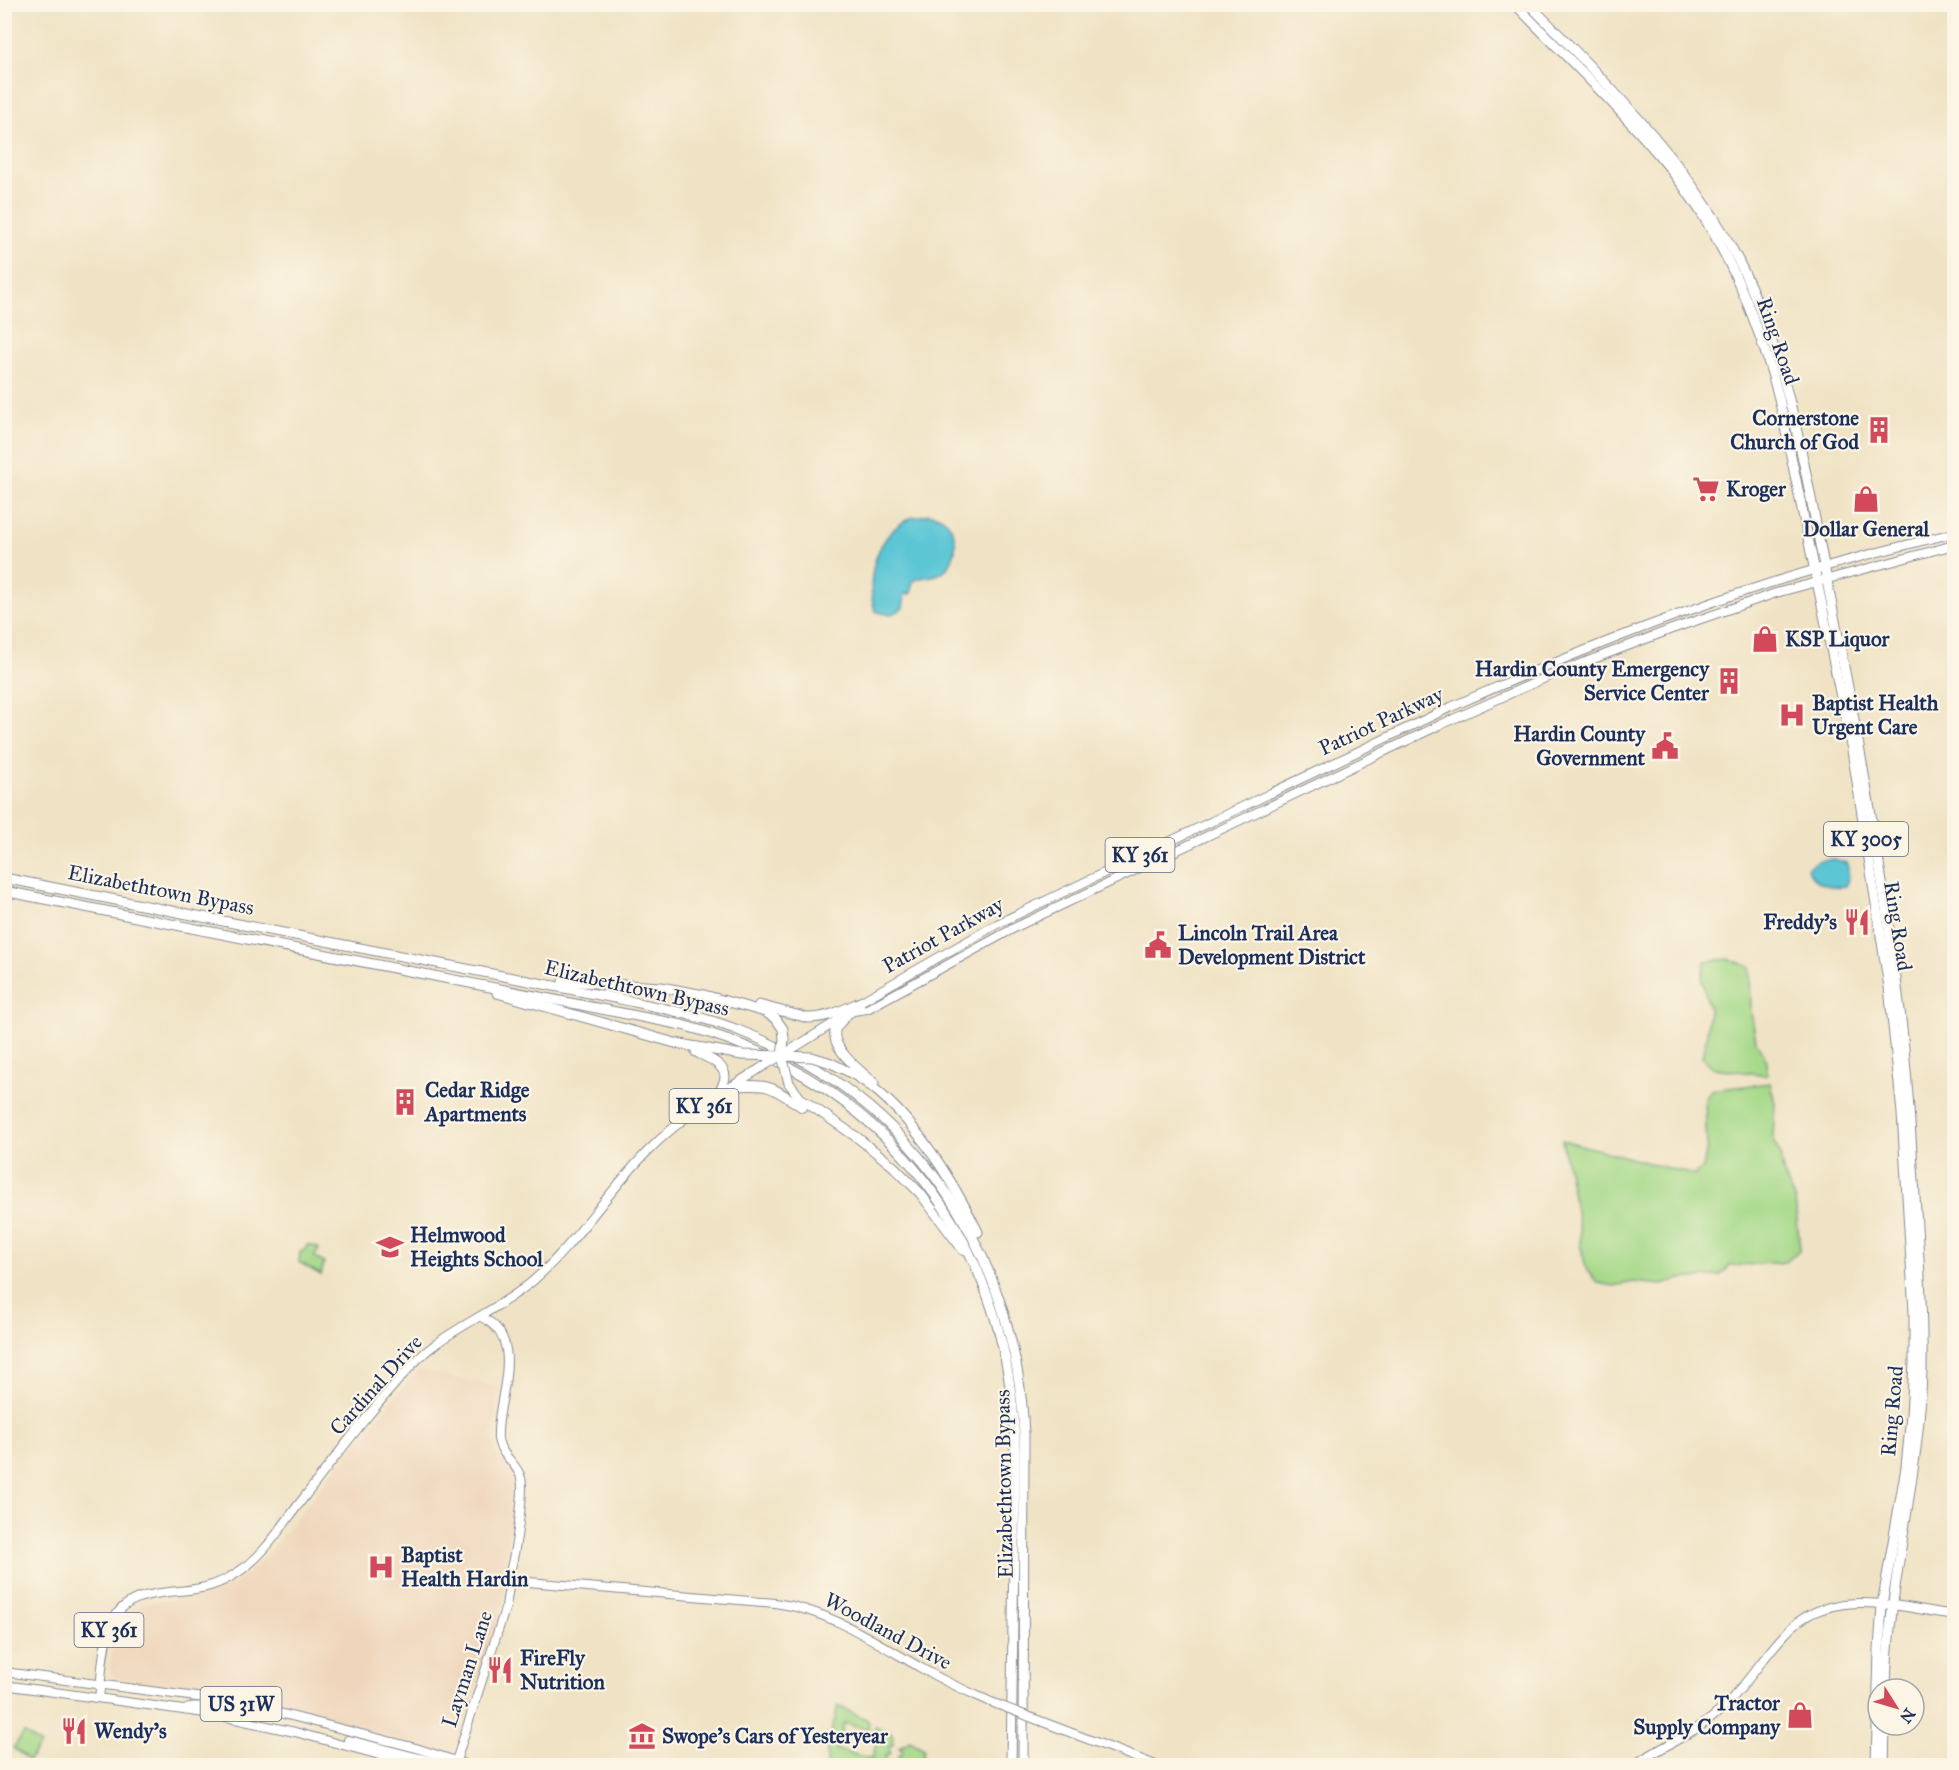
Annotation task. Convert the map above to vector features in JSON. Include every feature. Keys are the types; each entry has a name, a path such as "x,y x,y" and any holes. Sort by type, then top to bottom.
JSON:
{"highway":[{"name":"Ring Road","path":"1515,4 1645,139 1669,168 1714,235 1745,298 1772,374 1786,431 1852,750 1889,987 1898,1060 1911,1258 1914,1346 1911,1416 1879,1661 1876,1766"},
{"name":"Ring Road","path":"1529,4 1649,128 1702,199 1739,261 1767,326 1783,375 1827,578 1861,755 1900,1010 1920,1275 1922,1368 1918,1424 1887,1605 1886,1677"},
{"name":"Elizabethtown Bypass","path":"4,878 620,999 707,1020 766,1041 808,1063 863,1101 916,1153 940,1182 960,1213 993,1279 1014,1348 1024,1417 1023,1766"},
{"name":"Elizabethtown Bypass","path":"4,891 698,1029 743,1043 811,1079 864,1117 915,1168 957,1229 977,1270 993,1310 1001,1339 1015,1430 1011,1766"},
{"path":"427,961 576,983 661,987 754,1004 808,1018 827,1016 860,1002"},
{"path":"448,979 675,1043 742,1055 812,1057 831,1063 856,1076 903,1117"},
{"path":"704,995 765,1012 776,1019 783,1029 782,1056 792,1090 874,1150 920,1193 977,1270"},
{"path":"849,1013 835,1029 835,1039 841,1051 875,1085 930,1152 966,1207 985,1247 993,1279"},
{"path":"675,1043 708,1057 723,1071 725,1077 718,1095"},
{"path":"733,1086 761,1084 768,1086 783,1093 817,1116 834,1122"},
{"path":"186,1710 202,1707 251,1714 266,1709"},
{"path":"1884,1766 1885,1737"}],"main road":[{"name":"Patriot Parkway","path":"764,1066 849,1013 860,1002 999,923 1451,707 1607,640 1718,600 1824,566 1954,533"},
{"name":"Patriot Parkway","path":"849,1013 867,1009 1026,922 1440,725 1523,688 1672,629 1827,578 1954,545"},
{"name":"Cardinal Drive","path":"101,1684 106,1641 110,1627 120,1611 132,1601 149,1594 202,1588 220,1582 248,1565 413,1364 442,1340 516,1294 536,1278 648,1151 665,1135 718,1095 764,1066"},
{"name":"US 31W","path":"4,1671 212,1699 266,1709 471,1766"},
{"name":"KY 361","path":"99,1698 101,1684"},
{"name":"US 31W","path":"4,1685 186,1710 294,1731 420,1766"},
{"path":"294,1731 295,1725 300,1723 351,1735 357,1733"},
{"path":"294,1731 301,1728 446,1765 456,1761"}],"street":[{"name":"Layman Lane","path":"456,1761 507,1606 519,1519 521,1478 498,1441 507,1362 506,1345 490,1322 481,1317"},
{"name":"Woodland Drive","path":"511,1582 775,1603 805,1608 832,1618 949,1684 1158,1766"},
{"path":"1632,1766 1718,1713 1741,1689 1787,1631 1802,1617 1821,1608 1838,1603 1859,1602 1954,1615"}],"shaded area":[{"name":"Baptist Health Hardin","path":"418,1370 500,1387 492,1434 495,1453 513,1473 516,1488 507,1550 506,1594 454,1755 275,1706 116,1678 112,1675 110,1669 117,1628 129,1613 145,1602 196,1597 213,1592 232,1585 247,1574 263,1559"}],"green space":[{"path":"1730,959 1750,967 1751,1012 1756,1041 1767,1061 1767,1075 1713,1068 1702,1057 1709,1009 1702,979 1705,961"},
{"path":"1770,1083 1775,1103 1773,1137 1783,1172 1795,1201 1800,1249 1786,1262 1730,1266 1720,1276 1680,1279 1662,1285 1633,1282 1613,1286 1598,1283 1587,1271 1580,1244 1580,1232 1562,1140 1694,1175 1703,1168 1707,1147 1705,1099 1711,1090"},
{"path":"307,1245 319,1249 314,1257 324,1263 321,1275 299,1262 300,1251 304,1251"},
{"path":"838,1706 868,1720 869,1726 867,1729 844,1723 837,1750 872,1759 879,1734 873,1730 875,1726 892,1733 893,1745 890,1745 889,1749 891,1753 885,1756 890,1765 827,1765 827,1749"},
{"path":"24,1733 40,1745 29,1760 13,1748"},
{"path":"910,1741 924,1749 921,1765 895,1765 900,1762 898,1756 903,1751 899,1748"}],"water":[{"path":"929,514 945,520 951,527 955,544 951,562 942,573 920,578 912,583 912,590 910,594 905,594 903,608 899,611 890,614 875,611 871,584 876,558 882,545 899,525 911,518"},
{"path":"1834,859 1847,863 1849,877 1845,886 1822,884 1810,873 1808,867 1817,861"}],"place":[{"name":"Cornerstone Church of God","path":"1879,430"},
{"name":"Kroger","path":"1706,489"},
{"name":"Dollar General","path":"1866,499"},
{"name":"KSP Liquor","path":"1765,639"},
{"name":"Hardin County Emergency Service Center","path":"1729,681"},
{"name":"Baptist Health Urgent Care","path":"1792,715"},
{"name":"Hardin County Government","path":"1665,746"},
{"name":"Freddy's","path":"1857,922"},
{"name":"Lincoln Trail Area Development District","path":"1158,945"},
{"name":"Cedar Ridge Apartments","path":"405,1102"},
{"name":"Helmwood Heights School","path":"390,1247"},
{"name":"Baptist Health Hardin","path":"381,1567"},
{"name":"FireFly Nutrition","path":"500,1670"},
{"name":"Tractor Supply Company","path":"1800,1715"},
{"name":"Wendy's","path":"74,1731"},
{"name":"Swope's Cars of Yesteryear","path":"642,1736"}]}
